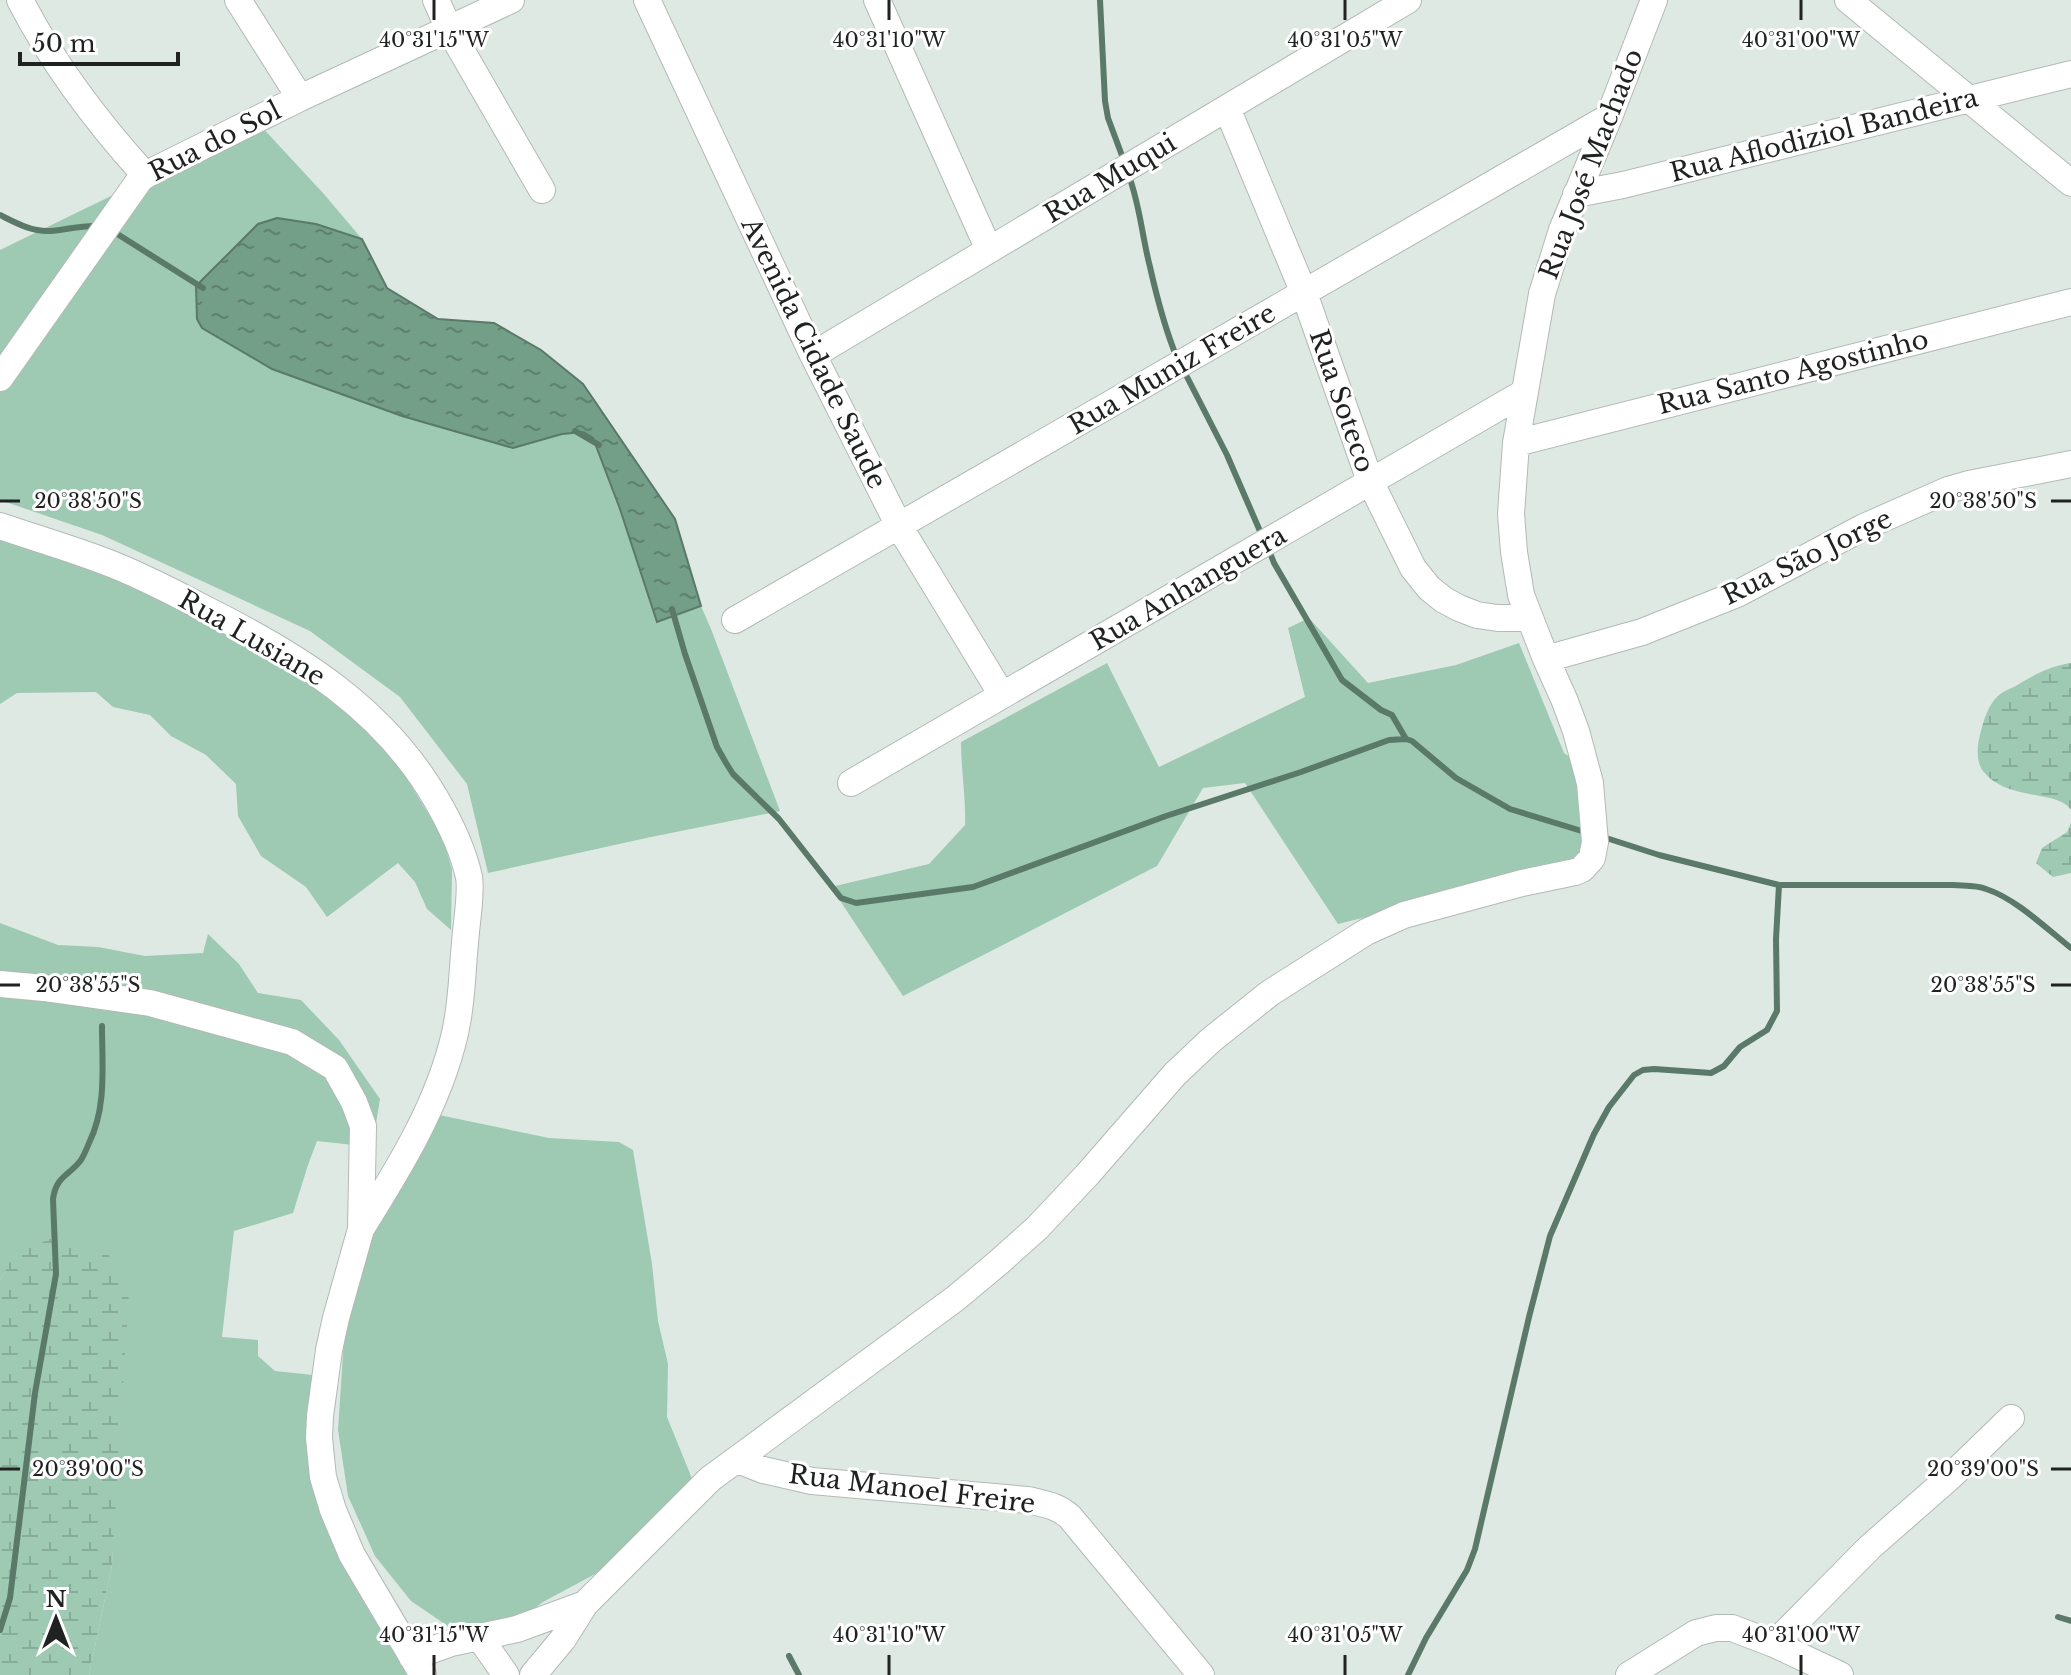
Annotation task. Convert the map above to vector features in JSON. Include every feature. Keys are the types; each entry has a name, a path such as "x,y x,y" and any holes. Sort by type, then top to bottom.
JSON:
{"street":[{"path":"20,0 35,30 70,81 145,175"},
{"path":"238,0 300,98"},
{"path":"436,0 449,29 542,190"},
{"name":"Rua do Sol","path":"0,378 145,175 300,98 511,0"},
{"name":"Avenida Cidade Saude","path":"647,0 813,355 899,526 1002,695"},
{"path":"877,0 989,250"},
{"name":"Rua Muqui","path":"813,355 1408,0"},
{"name":"Rua José Machado","path":"738,1460 956,1298 999,1262 1037,1228 1087,1175 1175,1074 1211,1040 1270,993 1366,932 1404,915 1575,872 1592,858 1595,842 1590,783 1572,720 1521,595 1511,514 1516,443 1542,294 1562,230 1654,0"},
{"path":"1848,0 2071,183"},
{"name":"Rua Aflodiziol Bandeira","path":"1576,194 2071,74"},
{"name":"Rua Soteco","path":"1227,108 1304,293 1370,481 1413,568 1429,588 1444,600 1477,615 1530,618"},
{"name":"Rua Muniz Freire","path":"735,620 1609,117"},
{"name":"Rua Santo Agostinho","path":"1516,443 2071,302"},
{"name":"Rua Anhanguera","path":"851,783 1525,392"},
{"name":"Rua São Jorge","path":"1546,659 1642,632 1724,599 1864,527 1948,490 2071,464"},
{"name":"Rua Lusiane","path":"0,526 125,570 255,634 294,657 373,717 421,773 448,820 470,881 456,1031 436,1091 401,1166 361,1229"},
{"path":"0,984 150,1003 292,1042 335,1068 363,1126 361,1229 329,1350 319,1438 323,1477 352,1555 417,1666 451,1643 517,1629 585,1604"},
{"path":"1774,1644 1870,1547 2011,1418"},
{"path":"533,1675 563,1639 585,1604 710,1479 738,1460"},
{"name":"Rua Manoel Freire","path":"738,1460 763,1470 812,1481 1028,1500 1062,1509 1201,1675"},
{"path":"1629,1675 1696,1633 1716,1628 1732,1628 1840,1675"},
{"path":"480,1638 506,1675"}],"green space":[{"path":"259,124 362,239 316,224 258,224 196,286 197,319 202,328 402,416 513,448 562,434 583,432 593,438 658,622 701,606 780,811 488,873 467,784 400,697 310,631 102,535 0,500 0,250"},
{"path":"0,540 94,569 189,612 294,669 383,739 443,838 452,870 451,930 427,909 415,882 398,863 327,917 306,887 261,856 238,816 236,784 206,755 171,736 150,715 113,707 96,692 17,693 0,704"},
{"path":"1309,618 1368,683 1456,665 1519,643 1564,753 1578,763 1588,829 1582,864 1338,924 1245,783 1203,788 1157,866 903,996 831,887 929,864 965,825 961,742 1107,663 1159,767 1305,697 1288,628"},
{"path":"2071,663 2071,810 2055,799 2018,791 1993,781 1983,771 1978,754 1984,719 1998,696 2041,672"},
{"path":"2071,823 2071,873 2053,877 2036,863 2042,848 2067,832"},
{"path":"0,923 58,945 98,947 145,956 203,953 208,934 239,964 258,993 301,1000 339,1040 380,1099 372,1147 317,1141 293,1213 234,1231 222,1337 258,1340 258,1356 275,1371 313,1375 312,1444 414,1675 89,1675 112,1565 117,1455 15,1254 0,1281"},
{"path":"439,1115 549,1138 619,1142 633,1150 658,1321 668,1364 667,1417 695,1486 595,1574 543,1602 500,1634 458,1633 411,1601 375,1556 348,1496 338,1430 344,1339 364,1256 400,1178"},
{"path":"50,1239 104,1247 129,1290 112,1565 89,1675 0,1675 0,1281 14,1254"}],"water":[{"path":"277,218 316,224 362,239 387,288 438,319 494,323 541,350 583,384 675,519 701,606 657,622 593,438 583,432 562,434 513,448 402,416 272,369 202,328 197,319 196,286 258,224"}],"waterway":[{"path":"1100,0 1105,101 1124,161"},
{"path":"1129,176 1158,302 1177,358"},
{"path":"0,215 43,231 97,226"},
{"path":"111,230 203,288"},
{"path":"1184,371 1227,455 1263,538"},
{"path":"575,431 599,445"},
{"path":"1268,548 1342,680 1392,715 1406,739 1456,778 1510,809 1585,832"},
{"path":"672,609 717,747 726,763 733,774 779,819 841,898 856,903 973,887 1166,816 1389,740 1406,739"},
{"path":"1600,836 1659,855 1779,885 1974,886 1997,893 2019,907 2071,948"},
{"path":"1408,1675 1426,1638 1467,1570 1475,1549 1550,1236 1594,1134 1609,1107 1634,1075 1654,1069 1711,1073 1724,1066 1740,1047 1767,1030 1777,1011 1779,885"},
{"path":"0,1630 10,1598 35,1393 56,1274 53,1199 60,1181 81,1160 99,1115 102,1026"},
{"path":"2058,1617 2071,1621"},
{"path":"789,1656 799,1675"}]}
